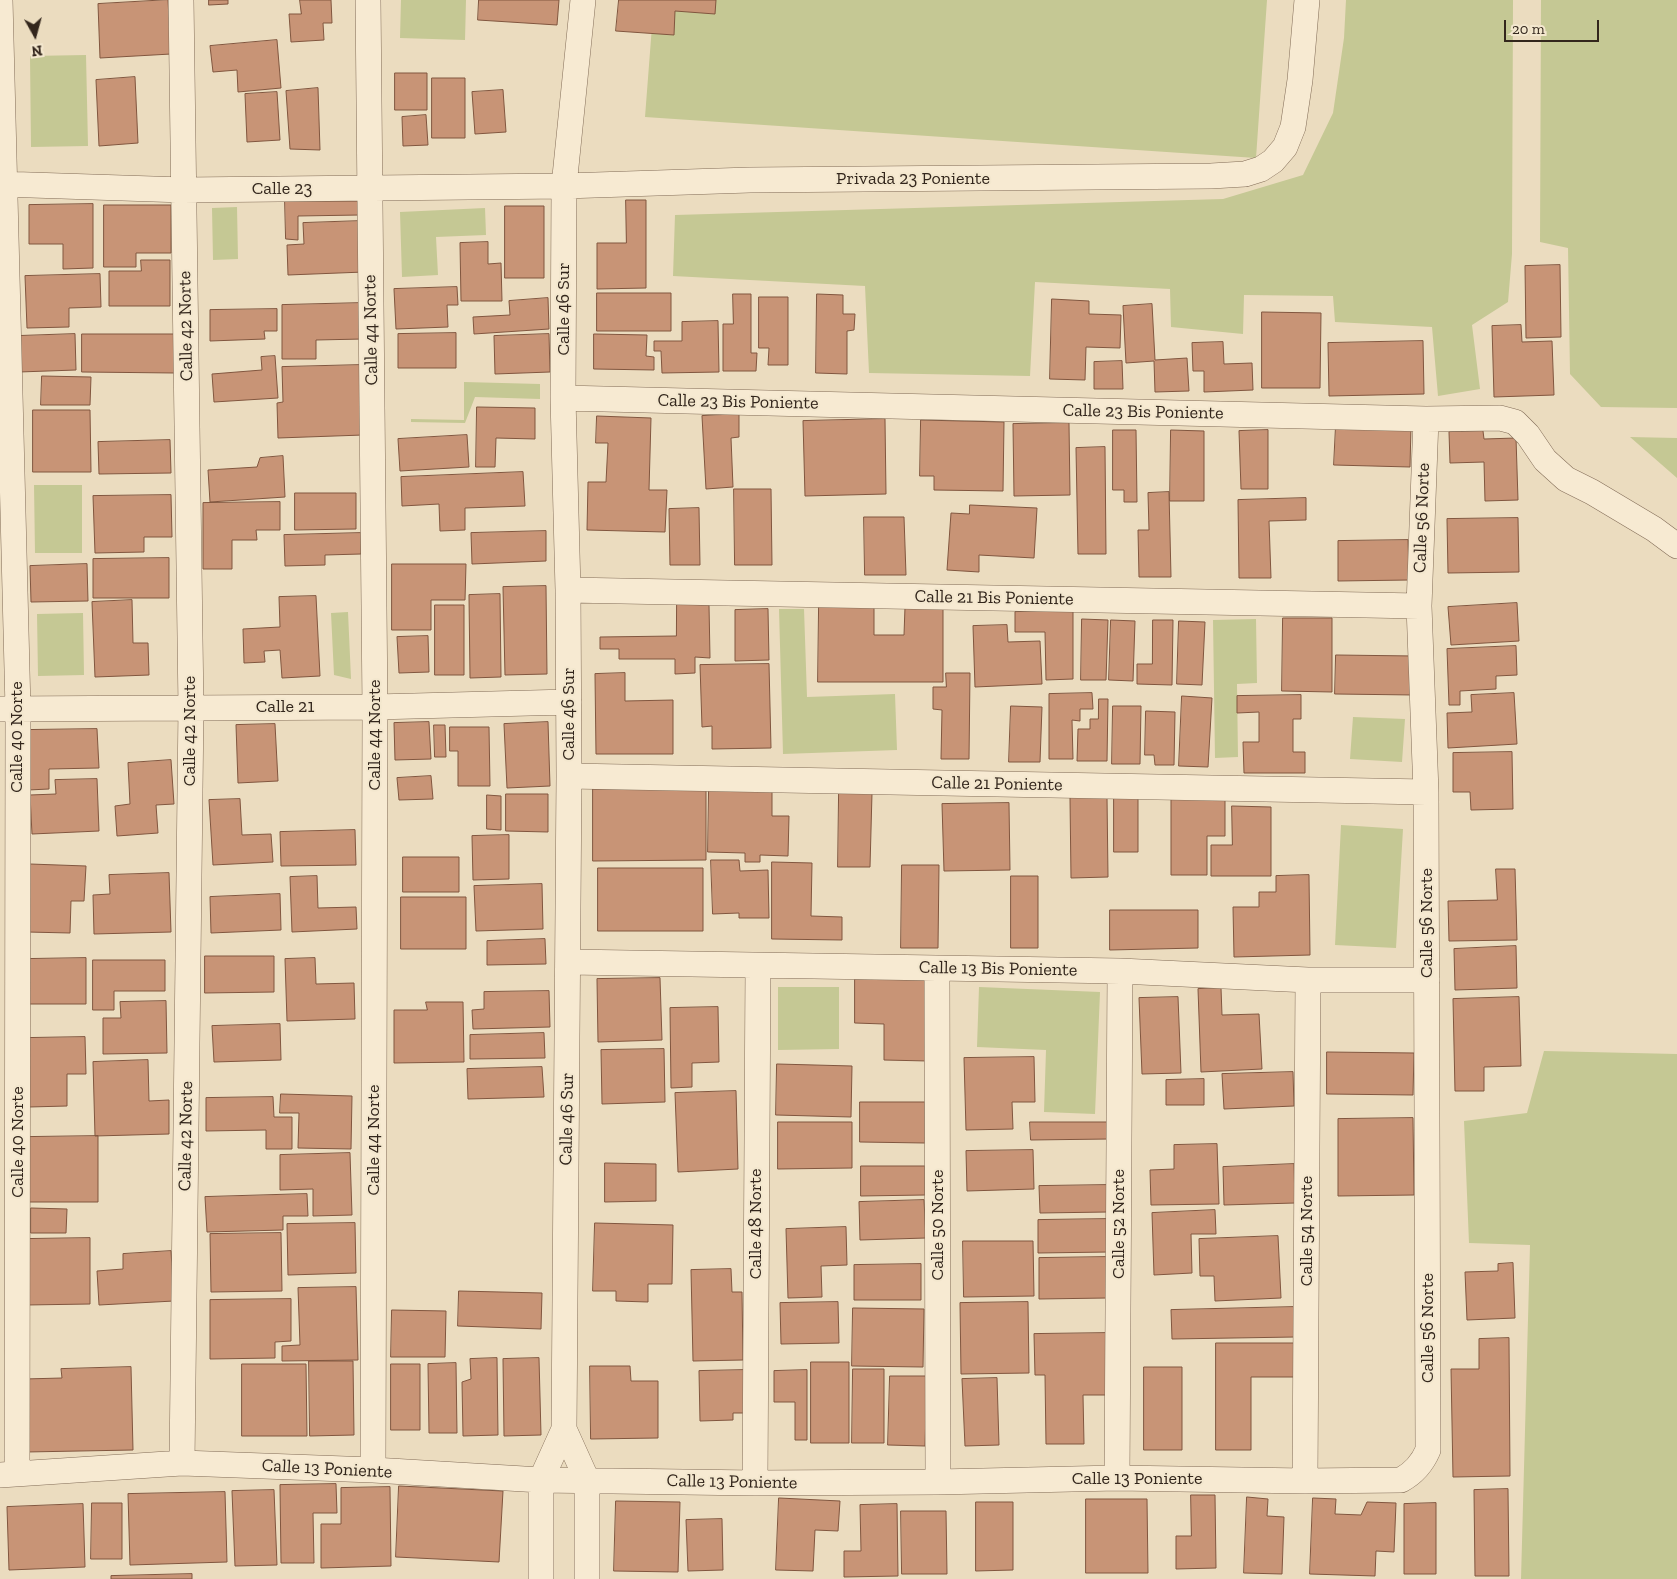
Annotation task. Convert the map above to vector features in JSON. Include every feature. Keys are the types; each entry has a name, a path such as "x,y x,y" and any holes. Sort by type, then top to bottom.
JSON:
{"street":[{"name":"Calle 40 Norte","path":"0,0 9,709 9,1474"},
{"name":"Calle 42 Norte","path":"181,0 191,707 182,1462"},
{"name":"Calle 44 Norte","path":"368,0 375,707 373,1470"},
{"name":"Calle 46 Sur","path":"541,1480 564,1429 569,962 569,702 563,398 564,186 583,0"},
{"name":"Privada 23 Poniente","path":"564,186 750,180 1211,176 1245,174 1261,169 1273,161 1285,147 1293,128 1300,80 1307,0"},
{"name":"Calle 23","path":"2,184 184,190 564,186"},
{"name":"Calle 23 Bis Poniente","path":"563,398 1426,419 1500,418 1515,422 1528,435 1545,460 1566,479 1592,492 1677,546"},
{"name":"Calle 56 Norte","path":"1426,419 1420,606 1426,792 1428,1428"},
{"name":"Calle 21 Bis Poniente","path":"568,590 1420,606"},
{"name":"Calle 21","path":"9,709 375,707 569,702"},
{"name":"Calle 21 Poniente","path":"569,776 1426,792"},
{"name":"Calle 13 Bis Poniente","path":"569,962 1120,971 1308,980 1427,980"},
{"name":"Calle 48 Norte","path":"755,1483 758,966"},
{"name":"Calle 50 Norte","path":"937,969 938,1482"},
{"name":"Calle 52 Norte","path":"1118,1478 1120,971"},
{"name":"Calle 54 Norte","path":"1305,1481 1308,980"},
{"name":"Calle 13 Poniente","path":"9,1474 182,1462 373,1470 541,1480 755,1483 938,1482 1118,1478 1305,1481 1400,1480 1412,1474 1423,1462 1428,1450 1428,1428"},
{"name":"Calle 46 Sur","path":"564,1429 587,1480"},
{"path":"541,1480 541,1579"},
{"path":"587,1480 587,1579"}],"green space":[{"path":"401,0 466,0 465,40 400,38"},
{"path":"654,0 1267,0 1256,158 645,117"},
{"path":"1346,0 1513,0 1512,254 1508,302 1472,325 1480,389 1438,396 1432,327 1335,322 1333,296 1244,295 1243,334 1171,327 1170,289 1035,282 1030,376 869,373 865,286 673,276 675,215 1223,199 1303,175 1333,113 1344,38"},
{"path":"1541,0 1677,0 1677,408 1601,407 1570,374 1568,248 1540,242"},
{"path":"86,55 88,146 31,147 30,56"},
{"path":"237,207 238,259 213,260 212,208"},
{"path":"485,208 486,235 436,237 438,275 402,277 400,212"},
{"path":"464,382 540,384 540,399 475,397 465,423 411,422 411,419 464,420"},
{"path":"1630,437 1677,438 1677,478"},
{"path":"34,485 82,485 82,553 35,553"},
{"path":"779,609 804,609 807,697 895,694 897,750 783,754"},
{"path":"348,612 351,679 334,675 331,613"},
{"path":"83,613 84,675 38,676 37,614"},
{"path":"1256,619 1257,683 1237,684 1238,757 1215,758 1213,620"},
{"path":"1353,717 1405,719 1402,762 1350,759"},
{"path":"1341,825 1403,829 1396,948 1335,945"},
{"path":"778,987 839,987 839,1049 778,1050"},
{"path":"979,987 1100,992 1095,1114 1044,1112 1046,1050 977,1047"},
{"path":"1544,1051 1677,1054 1677,1579 1521,1579 1530,1245 1469,1243 1464,1121 1527,1113"}],"building":[{"path":"168,0 171,54 100,58 98,4"},
{"path":"209,0 228,0 228,4 209,5"},
{"path":"300,0 331,0 332,23 323,23 324,40 291,42 289,14 301,14"},
{"path":"479,0 559,0 557,25 478,20"},
{"path":"619,0 716,0 715,14 675,11 674,35 616,31"},
{"path":"277,40 281,88 238,92 237,70 213,72 210,46"},
{"path":"395,73 427,73 427,110 395,110"},
{"path":"135,77 138,143 99,146 96,80"},
{"path":"432,78 465,78 465,138 432,138"},
{"path":"318,88 320,150 290,149 286,91"},
{"path":"503,90 506,132 475,134 472,92"},
{"path":"277,92 280,140 247,142 245,94"},
{"path":"426,115 428,145 403,146 402,117"},
{"path":"626,200 646,200 646,288 597,289 597,243 626,243"},
{"path":"285,201 360,201 360,215 298,216 298,240 286,239"},
{"path":"93,204 93,268 63,269 63,244 29,244 29,205"},
{"path":"104,205 171,205 171,253 136,253 136,267 104,267"},
{"path":"505,206 544,206 544,278 505,278"},
{"path":"361,221 364,272 288,275 287,245 304,244 303,223"},
{"path":"488,242 488,264 501,263 502,301 461,301 460,243"},
{"path":"141,260 170,260 170,306 109,306 109,271 141,271"},
{"path":"1560,265 1561,337 1526,338 1525,266"},
{"path":"100,274 101,307 69,308 69,327 27,328 25,276"},
{"path":"457,287 458,305 447,305 448,327 396,329 394,289"},
{"path":"597,293 671,293 671,331 597,331"},
{"path":"733,294 751,294 751,353 757,353 756,371 723,371 723,324 733,324"},
{"path":"817,294 843,295 843,314 855,314 854,330 847,331 847,374 816,373"},
{"path":"759,297 788,297 788,365 768,365 769,348 759,348"},
{"path":"548,298 549,329 474,334 473,317 510,315 509,301"},
{"path":"1052,299 1089,301 1089,314 1121,315 1120,348 1086,347 1085,380 1050,379"},
{"path":"362,303 363,339 316,340 316,359 282,359 282,305"},
{"path":"1152,304 1155,360 1187,358 1189,391 1155,392 1154,361 1126,363 1123,306"},
{"path":"277,309 277,331 264,331 265,339 210,341 210,310"},
{"path":"1262,312 1321,313 1320,388 1262,388"},
{"path":"718,321 719,372 662,373 661,351 654,351 654,341 682,341 682,322"},
{"path":"1521,325 1522,342 1552,341 1554,395 1494,397 1492,326"},
{"path":"456,333 456,368 398,368 398,334"},
{"path":"75,334 76,370 19,372 18,336"},
{"path":"82,334 175,334 175,373 82,372"},
{"path":"549,334 550,372 495,374 494,336"},
{"path":"594,334 647,335 646,356 654,357 654,370 594,369"},
{"path":"1423,341 1424,394 1329,396 1328,343"},
{"path":"1223,342 1224,364 1252,363 1253,390 1204,392 1204,371 1193,371 1192,343"},
{"path":"275,356 278,398 214,402 212,374 262,370 261,357"},
{"path":"1122,361 1123,389 1094,389 1094,362"},
{"path":"361,365 363,435 278,438 277,403 283,402 282,367"},
{"path":"42,376 91,377 90,405 41,405"},
{"path":"477,407 535,408 535,439 496,438 495,467 476,467"},
{"path":"33,410 90,410 91,472 33,472"},
{"path":"739,414 739,437 731,438 733,487 706,489 702,416"},
{"path":"597,416 651,418 649,490 667,490 665,532 587,530 588,482 606,482 608,443 596,443"},
{"path":"885,419 886,494 805,496 803,421"},
{"path":"921,420 1004,422 1003,491 934,490 934,476 920,476"},
{"path":"1069,423 1070,495 1014,496 1013,424"},
{"path":"1336,425 1411,426 1410,467 1334,465"},
{"path":"1113,430 1136,430 1137,502 1124,502 1124,490 1113,490"},
{"path":"1171,430 1204,431 1204,501 1170,501"},
{"path":"1268,430 1268,489 1241,489 1239,431"},
{"path":"1483,431 1484,439 1516,438 1518,500 1485,501 1484,462 1450,463 1449,432"},
{"path":"467,435 469,467 400,471 398,439"},
{"path":"170,440 171,473 99,474 98,442"},
{"path":"1105,447 1106,554 1078,554 1076,448"},
{"path":"283,456 285,497 210,502 208,470 257,467 260,458"},
{"path":"523,472 525,506 465,508 465,530 440,531 439,504 402,506 401,477"},
{"path":"734,489 771,489 772,565 735,565"},
{"path":"1169,492 1171,577 1139,577 1138,530 1149,530 1148,493"},
{"path":"295,493 356,493 356,529 295,530"},
{"path":"171,495 172,537 144,537 144,552 95,553 93,496"},
{"path":"1306,498 1306,520 1269,521 1271,578 1239,578 1238,500"},
{"path":"280,502 280,530 256,530 257,540 232,540 232,569 203,569 203,503"},
{"path":"970,505 1037,508 1034,558 979,555 979,572 947,570 951,513 969,514"},
{"path":"699,508 700,565 670,565 669,509"},
{"path":"864,517 904,517 906,575 865,575"},
{"path":"1518,518 1519,572 1448,573 1447,519"},
{"path":"546,531 546,561 472,564 471,533"},
{"path":"361,533 361,554 325,555 325,565 285,566 284,535"},
{"path":"1408,540 1409,580 1338,581 1338,541"},
{"path":"169,558 169,598 93,598 93,559"},
{"path":"87,564 88,601 31,602 30,566"},
{"path":"392,564 466,564 465,600 431,600 431,630 392,630"},
{"path":"546,586 547,674 505,675 503,587"},
{"path":"500,594 501,677 470,678 469,595"},
{"path":"316,596 320,676 282,678 280,650 264,651 265,662 244,663 243,629 280,627 279,597"},
{"path":"132,600 133,643 148,643 149,675 95,677 92,602"},
{"path":"1517,603 1519,641 1451,645 1448,607"},
{"path":"677,604 709,605 710,658 695,657 695,673 675,674 675,659 619,659 619,649 600,649 600,637 676,636"},
{"path":"435,605 464,605 464,675 435,675"},
{"path":"819,606 874,606 874,635 904,635 905,607 943,607 943,682 818,682"},
{"path":"768,609 769,660 735,661 735,610"},
{"path":"1073,611 1073,679 1046,680 1045,632 1015,632 1015,612"},
{"path":"1283,618 1332,618 1332,692 1282,691"},
{"path":"1082,619 1108,620 1106,680 1081,680"},
{"path":"1111,620 1135,621 1133,681 1109,680"},
{"path":"1153,620 1173,620 1172,685 1137,684 1137,664 1152,664"},
{"path":"1179,621 1205,622 1202,685 1177,684"},
{"path":"1007,625 1008,642 1040,641 1042,684 975,687 973,626"},
{"path":"428,636 429,672 399,673 397,637"},
{"path":"1516,646 1517,675 1496,676 1496,689 1460,691 1460,705 1449,705 1447,649"},
{"path":"1336,655 1414,656 1414,695 1335,694"},
{"path":"769,664 771,748 712,749 712,726 702,727 700,665"},
{"path":"625,673 625,701 673,700 673,754 596,754 595,674"},
{"path":"946,673 970,673 969,759 941,759 942,710 933,709 933,687 946,687"},
{"path":"1092,693 1093,709 1080,709 1080,721 1072,720 1073,759 1049,759 1049,694"},
{"path":"1514,693 1517,744 1448,748 1447,713 1472,712 1471,695"},
{"path":"1301,695 1301,719 1293,719 1293,752 1305,752 1305,773 1244,773 1243,742 1259,742 1259,712 1237,713 1237,696"},
{"path":"1182,696 1212,698 1208,767 1179,766"},
{"path":"1099,699 1108,699 1107,761 1077,761 1078,729 1090,729 1090,719 1098,719"},
{"path":"1011,706 1042,707 1040,762 1009,762"},
{"path":"1113,706 1141,706 1140,764 1112,764"},
{"path":"1146,711 1175,712 1174,765 1155,765 1154,755 1145,755"},
{"path":"429,722 431,759 395,760 394,723"},
{"path":"548,722 550,786 507,788 504,724"},
{"path":"275,724 278,781 238,783 236,725"},
{"path":"434,725 445,725 446,757 435,757"},
{"path":"450,727 489,727 490,786 458,786 458,751 450,751"},
{"path":"97,729 99,768 49,769 49,789 28,790 26,730"},
{"path":"1512,752 1513,809 1471,810 1470,792 1453,792 1453,753"},
{"path":"171,760 174,804 156,805 158,833 117,836 115,806 130,804 128,763"},
{"path":"431,776 433,799 399,800 397,778"},
{"path":"97,779 99,831 32,834 30,795 56,794 55,780"},
{"path":"709,788 772,789 772,816 789,816 788,856 760,855 760,862 745,862 745,853 708,852"},
{"path":"593,789 706,789 706,860 593,861"},
{"path":"839,793 872,793 870,867 838,867"},
{"path":"506,794 548,794 548,832 506,831"},
{"path":"487,795 501,796 501,830 487,829"},
{"path":"1107,796 1108,877 1071,878 1070,797"},
{"path":"1114,796 1138,796 1138,852 1114,852"},
{"path":"240,799 242,835 271,834 273,862 213,865 209,800"},
{"path":"1225,799 1225,836 1207,836 1207,875 1171,875 1171,800"},
{"path":"1009,803 1010,870 944,871 942,804"},
{"path":"1232,806 1271,807 1271,876 1211,876 1211,845 1232,845"},
{"path":"355,830 356,865 281,866 280,832"},
{"path":"509,835 509,879 473,880 472,836"},
{"path":"403,857 459,857 459,892 403,892"},
{"path":"711,860 739,860 740,871 768,870 769,918 739,918 739,913 713,914"},
{"path":"772,862 812,863 811,916 842,917 842,940 772,939"},
{"path":"30,864 86,866 84,901 71,901 70,933 27,932"},
{"path":"902,865 939,865 938,948 901,948"},
{"path":"598,868 703,868 703,931 598,931"},
{"path":"1496,869 1515,869 1517,940 1449,941 1448,901 1497,900"},
{"path":"169,873 171,932 94,934 93,895 110,894 109,875"},
{"path":"1309,875 1310,955 1234,957 1233,907 1259,907 1259,892 1276,892 1276,876"},
{"path":"317,876 318,908 356,907 357,929 292,932 290,877"},
{"path":"1011,876 1038,876 1038,948 1011,948"},
{"path":"542,884 543,929 476,931 474,886"},
{"path":"280,894 281,930 211,933 210,897"},
{"path":"401,897 466,897 466,949 401,949"},
{"path":"1110,910 1198,910 1198,948 1110,950"},
{"path":"545,939 546,964 487,965 487,941"},
{"path":"1516,946 1517,988 1455,990 1454,949"},
{"path":"205,956 274,956 274,992 205,993"},
{"path":"86,958 86,1004 27,1004 27,959"},
{"path":"315,958 316,984 354,983 355,1019 287,1021 285,959"},
{"path":"93,960 165,960 165,991 114,991 114,1010 93,1010"},
{"path":"660,978 662,1040 598,1042 597,979"},
{"path":"855,979 929,980 928,1061 884,1060 884,1024 855,1023"},
{"path":"1221,988 1222,1015 1259,1014 1262,1069 1201,1072 1198,989"},
{"path":"549,991 550,1027 473,1029 472,1010 484,1009 484,992"},
{"path":"1178,997 1181,1073 1142,1074 1139,998"},
{"path":"1519,997 1521,1066 1484,1067 1484,1091 1455,1091 1453,999"},
{"path":"166,1001 167,1053 103,1054 103,1018 121,1018 120,1002"},
{"path":"426,1002 463,1002 464,1062 394,1063 394,1010 427,1010"},
{"path":"718,1007 719,1062 692,1063 692,1087 671,1088 670,1008"},
{"path":"280,1024 281,1060 214,1062 212,1026"},
{"path":"544,1033 545,1058 470,1059 470,1035"},
{"path":"85,1037 86,1074 67,1074 67,1106 29,1107 27,1038"},
{"path":"664,1049 665,1102 602,1104 601,1050"},
{"path":"1327,1052 1414,1053 1413,1095 1327,1094"},
{"path":"1034,1057 1035,1102 1012,1102 1013,1129 966,1130 964,1058"},
{"path":"148,1060 149,1101 169,1100 169,1134 95,1136 93,1062"},
{"path":"777,1064 852,1066 851,1117 776,1115"},
{"path":"542,1067 544,1097 468,1099 467,1069"},
{"path":"1293,1072 1294,1106 1224,1109 1222,1074"},
{"path":"1204,1079 1204,1105 1166,1105 1166,1080"},
{"path":"736,1091 738,1169 678,1172 675,1093"},
{"path":"281,1094 352,1096 351,1149 298,1148 299,1113 280,1113"},
{"path":"273,1097 274,1117 292,1117 292,1149 266,1149 266,1130 206,1131 206,1098"},
{"path":"860,1102 925,1102 925,1143 860,1142"},
{"path":"1413,1118 1414,1195 1338,1196 1338,1119"},
{"path":"778,1122 852,1122 852,1168 778,1169"},
{"path":"1030,1122 1109,1122 1109,1139 1031,1140"},
{"path":"98,1136 98,1202 28,1202 28,1137"},
{"path":"1217,1144 1219,1204 1151,1205 1150,1170 1174,1169 1174,1145"},
{"path":"1033,1150 1034,1189 967,1191 966,1151"},
{"path":"350,1153 352,1215 313,1216 313,1189 280,1190 280,1155"},
{"path":"605,1163 656,1164 656,1201 605,1202"},
{"path":"1294,1164 1295,1203 1224,1205 1223,1167"},
{"path":"861,1166 925,1166 925,1195 861,1196"},
{"path":"1107,1185 1108,1212 1040,1213 1039,1186"},
{"path":"307,1194 308,1216 283,1216 283,1230 207,1232 205,1197"},
{"path":"924,1200 926,1238 860,1240 859,1202"},
{"path":"31,1208 67,1209 66,1233 31,1233"},
{"path":"1215,1210 1216,1234 1191,1234 1192,1273 1154,1275 1152,1213"},
{"path":"1108,1219 1109,1252 1038,1253 1038,1220"},
{"path":"355,1223 356,1273 288,1275 287,1224"},
{"path":"595,1223 673,1225 672,1284 648,1284 648,1302 616,1301 616,1291 593,1291"},
{"path":"846,1227 847,1265 821,1266 822,1297 788,1298 786,1229"},
{"path":"281,1233 282,1291 211,1292 210,1234"},
{"path":"1278,1236 1281,1298 1215,1301 1214,1276 1200,1276 1199,1239"},
{"path":"90,1238 90,1304 26,1305 26,1239"},
{"path":"963,1241 1033,1241 1034,1296 964,1297"},
{"path":"171,1251 174,1301 99,1305 97,1271 123,1269 123,1254"},
{"path":"1107,1257 1107,1298 1039,1299 1039,1258"},
{"path":"1513,1263 1515,1318 1467,1320 1465,1272 1498,1271 1498,1264"},
{"path":"921,1264 921,1300 854,1300 854,1265"},
{"path":"731,1269 732,1292 742,1292 743,1360 693,1361 691,1270"},
{"path":"356,1287 358,1360 282,1361 282,1346 300,1345 298,1288"},
{"path":"459,1291 542,1293 541,1329 458,1326"},
{"path":"291,1299 291,1341 275,1342 275,1358 210,1359 210,1300"},
{"path":"838,1302 839,1343 781,1344 780,1303"},
{"path":"1028,1302 1029,1373 961,1374 960,1303"},
{"path":"1294,1307 1295,1337 1172,1339 1171,1310"},
{"path":"853,1308 924,1309 923,1367 852,1366"},
{"path":"392,1310 446,1311 445,1357 391,1357"},
{"path":"1108,1333 1109,1395 1083,1395 1084,1444 1046,1444 1045,1375 1035,1375 1034,1334"},
{"path":"1509,1338 1510,1476 1453,1477 1451,1369 1479,1369 1479,1339"},
{"path":"1216,1343 1296,1343 1297,1377 1251,1377 1251,1450 1216,1450"},
{"path":"497,1358 498,1435 463,1436 462,1382 471,1379 470,1359"},
{"path":"539,1358 541,1435 504,1436 503,1359"},
{"path":"309,1361 353,1361 354,1435 310,1436"},
{"path":"811,1362 849,1362 849,1443 811,1443"},
{"path":"456,1363 457,1433 429,1433 428,1364"},
{"path":"242,1364 306,1364 307,1436 242,1436"},
{"path":"391,1364 420,1364 420,1430 391,1430"},
{"path":"590,1366 630,1366 631,1381 658,1381 658,1438 591,1439"},
{"path":"131,1367 133,1450 26,1452 24,1379 62,1378 61,1369"},
{"path":"1144,1367 1182,1367 1182,1450 1144,1450"},
{"path":"853,1369 884,1369 884,1443 852,1443"},
{"path":"745,1370 746,1413 733,1413 733,1420 700,1421 699,1371"},
{"path":"807,1370 807,1440 795,1440 795,1402 774,1402 774,1371"},
{"path":"890,1376 927,1376 925,1446 888,1445"},
{"path":"997,1378 999,1445 965,1446 962,1379"},
{"path":"336,1484 337,1513 313,1513 314,1563 281,1563 280,1485"},
{"path":"399,1486 503,1491 499,1562 396,1557"},
{"path":"390,1487 391,1566 321,1568 321,1524 341,1524 341,1488"},
{"path":"1508,1489 1509,1576 1475,1576 1474,1490"},
{"path":"274,1490 277,1565 235,1566 232,1491"},
{"path":"225,1492 227,1562 130,1565 128,1494"},
{"path":"1191,1495 1215,1495 1216,1568 1176,1569 1176,1536 1191,1536"},
{"path":"1247,1497 1268,1499 1267,1516 1284,1517 1282,1574 1244,1573"},
{"path":"779,1498 840,1501 838,1531 815,1530 813,1571 776,1570"},
{"path":"1313,1498 1336,1499 1335,1514 1361,1515 1367,1502 1396,1503 1394,1552 1376,1551 1375,1576 1310,1574"},
{"path":"1086,1499 1147,1499 1148,1573 1086,1573"},
{"path":"616,1501 680,1502 678,1572 614,1571"},
{"path":"976,1502 1013,1502 1013,1570 976,1571"},
{"path":"92,1503 122,1503 122,1559 91,1559"},
{"path":"1436,1503 1436,1574 1404,1574 1404,1504"},
{"path":"83,1504 85,1567 9,1570 7,1507"},
{"path":"897,1504 898,1576 844,1577 844,1551 861,1551 860,1505"},
{"path":"901,1511 946,1511 947,1574 902,1574"},
{"path":"722,1519 723,1570 688,1571 686,1520"},
{"path":"192,1574 192,1579 111,1579 111,1576"}]}
